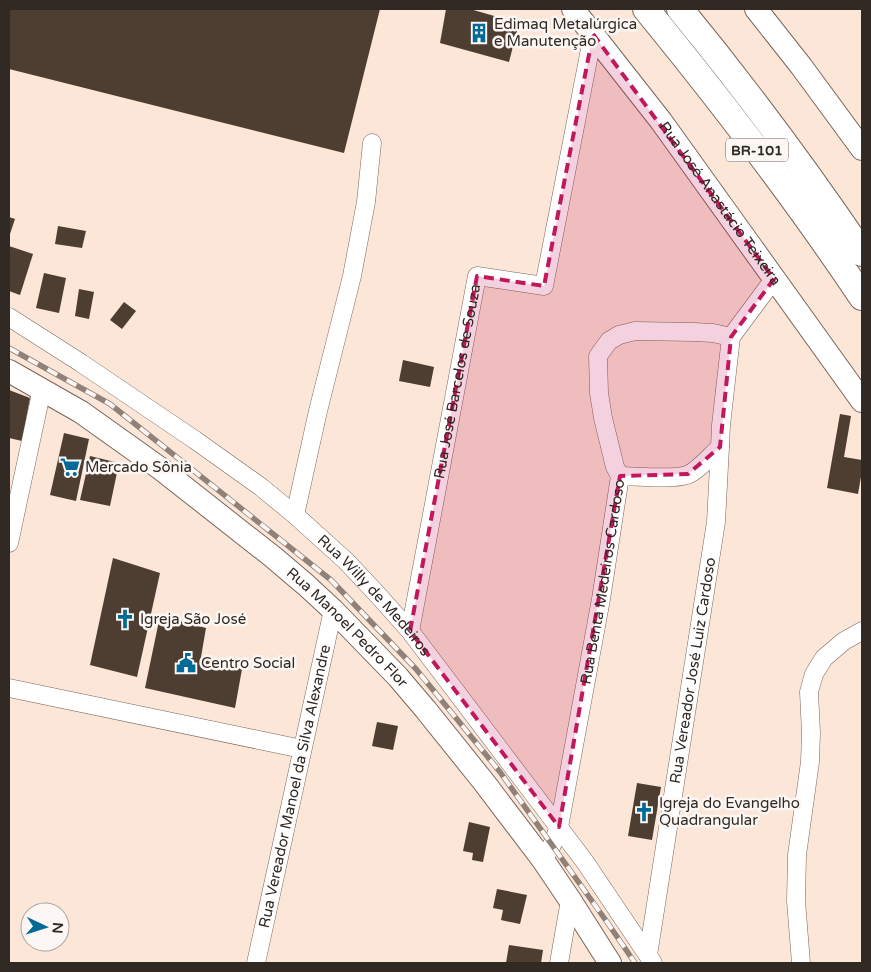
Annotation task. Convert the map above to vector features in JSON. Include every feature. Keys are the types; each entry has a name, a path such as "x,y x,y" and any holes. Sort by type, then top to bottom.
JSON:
{"highway":[{"name":"BR-101","path":"646,9 741,129 798,205 862,297"},
{"name":"BR-101","path":"680,9 760,111 862,253"}],"main road":[{"name":"Rua José Anastácio Teixeira","path":"574,9 661,121 862,401"},
{"path":"756,9 862,149"},
{"name":"Rua Manoel Pedro Flor","path":"9,371 81,412 161,469 273,557 333,610 398,677 483,781 543,860 610,963"}],"street":[{"name":"Rua José Barcelos de Souza","path":"410,630 477,276 544,286 593,34"},
{"path":"295,515 318,411 352,276 366,202 372,143"},
{"path":"720,447 731,337 774,278"},
{"name":"Rua Willy de Medeiros","path":"9,317 73,357 261,487 346,561 410,630 585,862 651,959"},
{"path":"620,476 615,467 599,393 598,356 608,341 619,335 635,331 713,333 731,337"},
{"path":"9,543 42,389"},
{"name":"Rua Benta Medeiros Cardoso","path":"543,860 559,828 599,608 620,476 673,477 688,474 720,447"},
{"name":"Rua Vereador José Luiz Cardoso","path":"651,959 716,522 720,447"},
{"name":"Rua Vereador Manoel da Silva Alexandre","path":"256,963 333,610"},
{"path":"801,963 796,900 798,855 810,762 809,692 814,674 824,658 844,641 862,632"},
{"path":"9,688 302,749"},
{"path":"560,963 570,900"}],"highlighted area":[{"path":"593,34 774,279 731,337 720,447 688,474 620,476 559,827 410,631 477,276 544,286"}],"building":[{"path":"9,9 380,9 344,153 9,69"},
{"name":"Edimaq Metalúrgica e Manutenção","path":"446,9 470,9 519,23 509,62 440,43"},
{"path":"9,217 15,219 9,237"},
{"path":"58,226 86,231 82,248 55,244"},
{"path":"9,246 33,254 20,295 9,291"},
{"path":"44,273 66,278 59,313 36,308"},
{"path":"79,289 94,292 89,319 75,316"},
{"path":"124,302 136,311 122,329 110,320"},
{"path":"403,360 434,367 430,387 399,381"},
{"path":"9,390 30,398 22,441 9,438"},
{"path":"840,414 851,416 844,457 862,460 858,494 827,488"},
{"name":"Mercado Sônia","path":"64,433 89,439 76,501 50,495"},
{"path":"90,456 119,463 110,506 80,500"},
{"name":"Igreja São José","path":"113,558 160,573 137,677 90,665"},
{"name":"Centro Social","path":"160,616 206,628 201,657 242,669 235,708 145,688"},
{"path":"377,722 398,726 393,750 372,746"},
{"name":"Igreja do Evangelho Quadrangular","path":"637,783 661,787 652,840 628,836"},
{"path":"469,822 490,827 483,862 472,860 473,853 463,851"},
{"path":"497,889 527,895 520,924 501,920 503,910 493,908"},
{"path":"509,945 543,950 541,963 506,963"}],"railway":[{"path":"9,348 110,404 331,580 416,669 500,772 635,963"}],"place":[{"name":"Edimaq Metalúrgica e Manutenção","path":"479,33"},
{"name":"Mercado Sônia","path":"70,467"},
{"name":"Igreja São José","path":"125,619"},
{"name":"Centro Social","path":"186,663"},
{"name":"Igreja do Evangelho Quadrangular","path":"644,812"}]}
